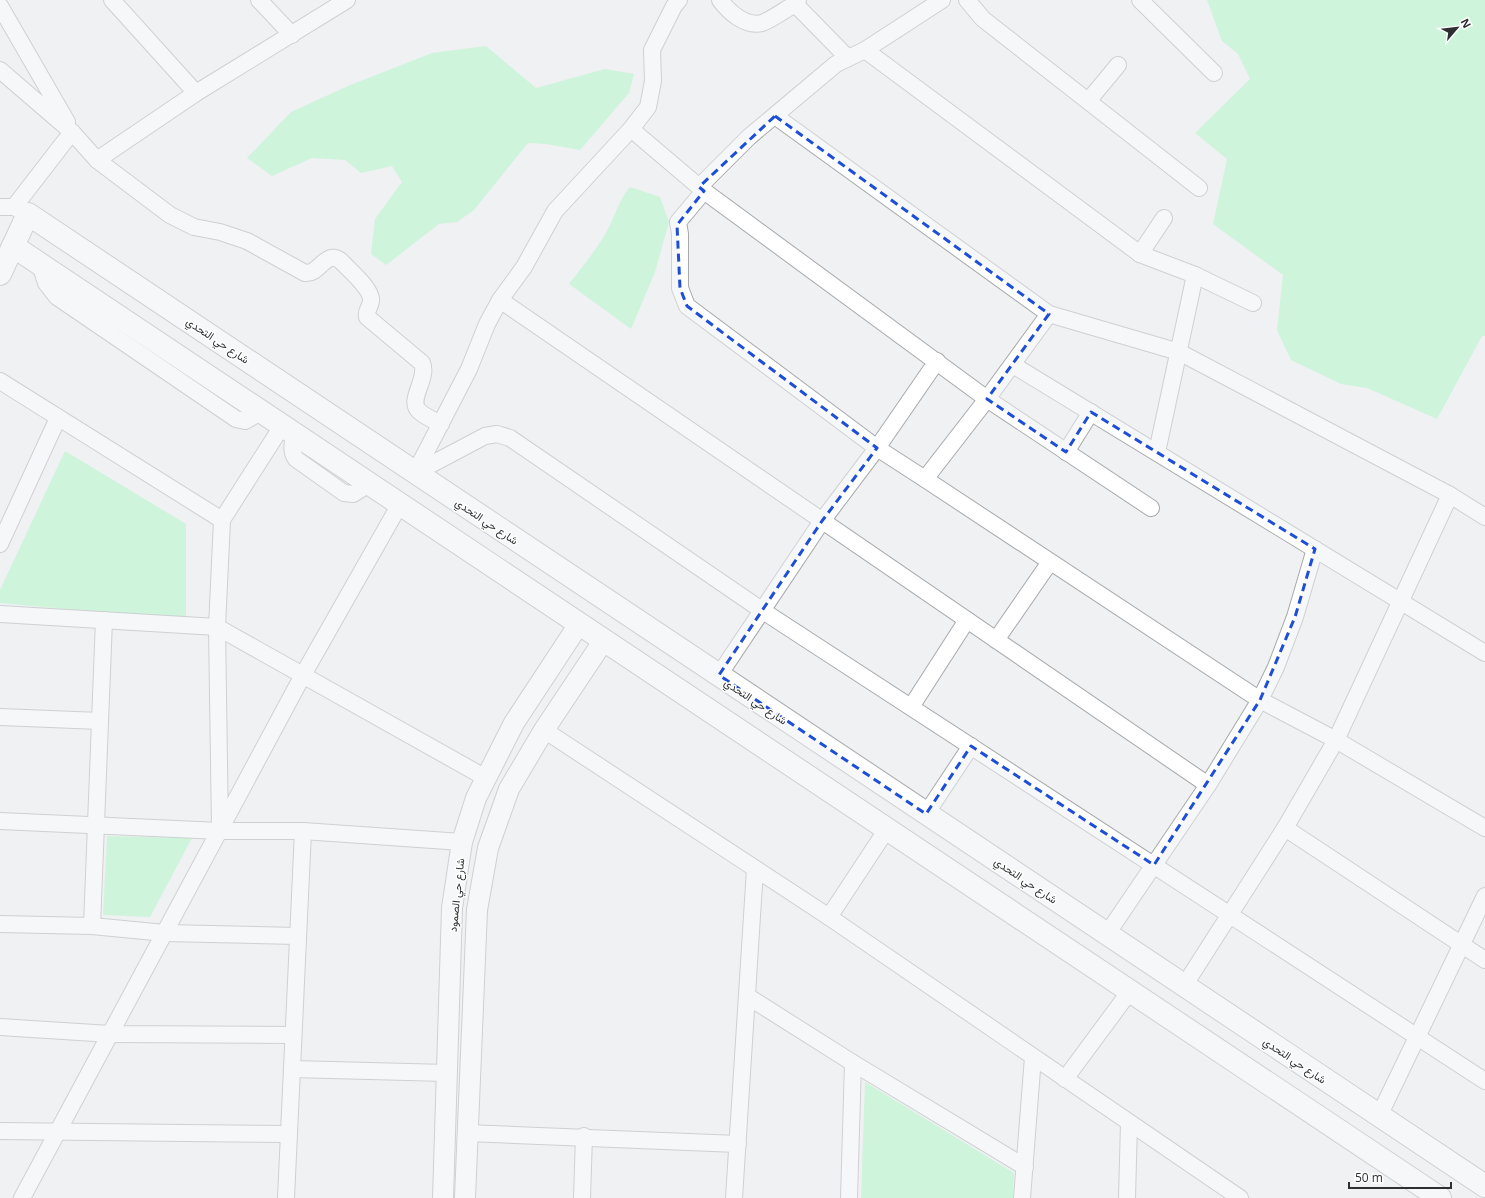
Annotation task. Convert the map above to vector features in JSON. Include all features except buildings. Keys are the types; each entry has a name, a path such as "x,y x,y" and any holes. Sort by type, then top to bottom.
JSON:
{"main road":[{"path":"0,274 13,246 14,209"},
{"name":"شارع حي التحدي","path":"14,209 136,286 414,473 1485,1186"},
{"path":"13,246 1438,1197"},
{"path":"117,316 127,318 140,312 143,298 142,293 136,286"},
{"path":"162,346 154,334 156,320 164,314 178,314"},
{"path":"458,542 467,546 480,541 485,532 484,522 477,514"},
{"path":"511,578 504,566 508,552 522,547 531,550"}],"street":[{"path":"112,0 196,93"},
{"path":"259,0 292,35"},
{"path":"98,160 196,93 347,0"},
{"path":"414,473 441,424 468,369 479,339 500,300 524,267 555,211 631,130 648,107 653,81 652,50 674,6 679,0"},
{"path":"720,0 726,9 745,22 762,23 796,2 848,58"},
{"path":"942,0 865,50 836,64 749,137 702,189 678,222 680,234 680,288 681,294 687,306 877,448 1260,700 1336,740 1485,828"},
{"path":"967,0 984,19 1089,100 1199,188"},
{"path":"1140,0 1214,73"},
{"path":"0,6 72,132"},
{"path":"865,50 1140,254 1195,275 1253,303"},
{"path":"1089,100 1118,65"},
{"path":"0,70 72,132 98,160 156,206 182,222 194,227 220,232 247,241 305,273 314,271 328,258 335,257 341,261 370,293 371,301 366,313 367,317 422,363 424,371 415,405 419,411 441,424"},
{"path":"774,116 1049,314 1179,352 1450,495 1485,517"},
{"path":"631,130 702,189 987,399 1151,508"},
{"path":"14,209 72,132"},
{"path":"1140,254 1164,218"},
{"path":"40,264 46,283 57,297 236,419 245,422 261,412"},
{"path":"1157,452 1195,275"},
{"path":"500,300 1208,785"},
{"path":"925,479 1013,365 1049,314"},
{"path":"719,675 822,521 877,448 937,361"},
{"path":"1013,365 1485,653"},
{"path":"0,381 222,520"},
{"path":"1066,452 1091,412"},
{"path":"0,544 7,512 58,418"},
{"path":"220,830 217,627 222,520 288,430"},
{"path":"414,473 485,436 491,434 504,436 763,611 1485,1081"},
{"path":"1184,986 1285,828 1336,740 1450,495"},
{"path":"22,1198 303,676 400,504"},
{"path":"1107,934 1208,785 1260,700 1281,653 1315,549"},
{"path":"996,640 1050,562"},
{"path":"0,614 217,627 486,778"},
{"path":"92,926 104,620"},
{"path":"911,707 967,620"},
{"name":"شارع حي الصمود","path":"443,1193 452,908 462,842 471,813 486,778 514,724 579,624"},
{"path":"465,1195 477,910 481,879 488,848 509,789 544,730 604,640"},
{"path":"544,676 549,674 559,675 567,682 569,692"},
{"path":"0,717 100,721"},
{"path":"544,730 829,917 1129,1122 1232,1195"},
{"path":"926,814 971,746"},
{"path":"0,821 220,830 303,831 462,842"},
{"path":"1285,828 1485,960"},
{"path":"829,917 887,829"},
{"path":"286,1198 303,831"},
{"path":"734,1198 755,869"},
{"path":"1379,1116 1485,896"},
{"path":"0,924 92,926 165,933 298,936"},
{"path":"1065,1079 1130,991"},
{"path":"747,996 1025,1167"},
{"path":"0,1026 110,1034 293,1034"},
{"path":"1022,1198 1033,1057"},
{"path":"849,1198 854,1063"},
{"path":"292,1069 447,1073"},
{"path":"1127,1198 1129,1122"},
{"path":"0,1131 57,1133 289,1134"},
{"path":"467,1133 584,1136 738,1144"},
{"path":"582,1198 584,1136"},
{"path":"445,1150 455,1157 466,1154"},
{"path":"443,1193 453,1185 462,1188 465,1195"}],"highlighted area":[{"path":"775,116 1049,314 987,399 1066,452 1091,412 1315,549 1295,617 1260,700 1154,865 971,746 926,814 719,675 822,521 877,448 687,306 680,288 677,225 704,191 699,187"}],"green space":[{"path":"1207,0 1485,0 1485,336 1482,336 1437,419 1367,388 1341,384 1291,360 1277,330 1283,275 1213,224 1227,159 1195,133 1250,79 1238,54 1222,41"},
{"path":"486,46 536,88 605,69 634,74 629,93 580,150 546,144 528,143 474,210 457,222 439,224 386,265 371,254 375,219 402,182 392,166 361,173 345,160 312,158 272,176 247,158 291,112 348,86 432,53"},
{"path":"630,187 660,197 669,222 655,272 631,329 569,284 601,241 621,201"},
{"path":"65,451 186,524 186,620 0,603 0,590"},
{"path":"107,836 192,838 150,917 103,915"},
{"path":"865,1082 1014,1173 1013,1198 861,1198"}]}
